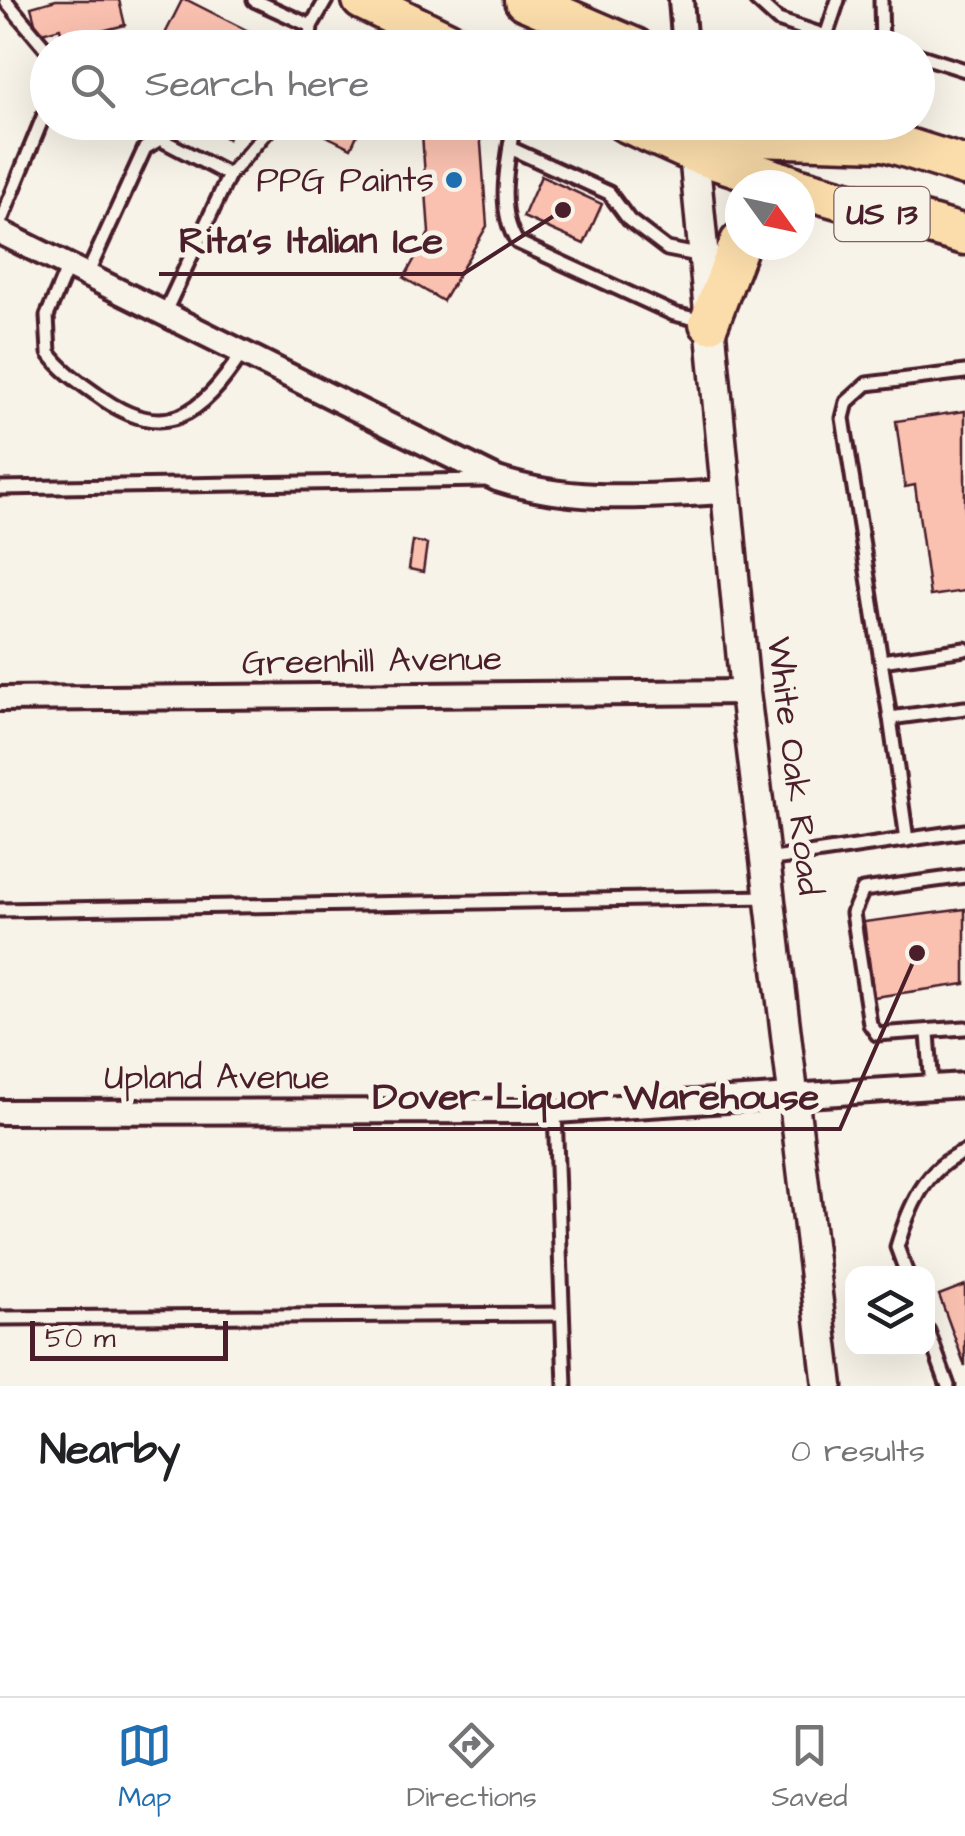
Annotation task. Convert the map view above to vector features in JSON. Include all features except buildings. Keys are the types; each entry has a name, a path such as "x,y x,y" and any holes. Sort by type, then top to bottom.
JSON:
{"highway":[{"path":"362,0 424,30"},
{"path":"539,3 597,30"},
{"name":"US 13","path":"697,140 759,170"},
{"name":"US 13","path":"902,140 965,166"},
{"name":"US 13","path":"815,194 965,235"},
{"path":"709,323 733,260"}],"street":[{"path":"681,0 684,30"},
{"name":"White Oak Road","path":"693,140 724,492 828,1386"},
{"path":"0,232 497,480 547,494 598,499 724,492"},
{"name":"Greenhill Avenue","path":"0,700 746,692"},
{"name":"Upland Avenue","path":"0,1112 555,1111 794,1099 965,1085"}],"lane":[{"path":"254,0 310,26"},
{"path":"310,30 326,0"},
{"path":"756,0 778,20 799,30"},
{"path":"828,30 838,0"},
{"path":"881,0 884,30"},
{"path":"0,18 6,1"},
{"path":"6,1 30,30"},
{"path":"935,61 965,70"},
{"path":"0,223 34,140"},
{"path":"157,140 152,142 47,316 49,352 81,383 140,420 180,418 218,388 242,353"},
{"path":"162,140 228,174"},
{"path":"164,314 228,174 259,140"},
{"path":"511,140 507,226 517,242 674,314 709,323"},
{"path":"510,148 609,193 629,220 667,249 703,256"},
{"path":"906,840 843,418 847,402 867,384 965,372"},
{"path":"0,488 497,480"},
{"path":"880,661 965,649"},
{"path":"890,718 965,708"},
{"path":"767,860 965,832"},
{"path":"965,876 863,890 857,897 854,914 870,1024 877,1034 965,1028"},
{"path":"0,910 772,897"},
{"path":"928,1033 932,1088"},
{"path":"555,1111 565,1386"},
{"path":"903,1266 897,1247 915,1197 940,1168 965,1152"},
{"path":"0,1318 562,1314"},
{"path":"935,1350 948,1386"}],"place":[{"name":"PPG Paints","path":"454,180"},
{"name":"Rita's Italian Ice","path":"563,210"},
{"name":"Dover Liquor Warehouse","path":"917,953"}]}
